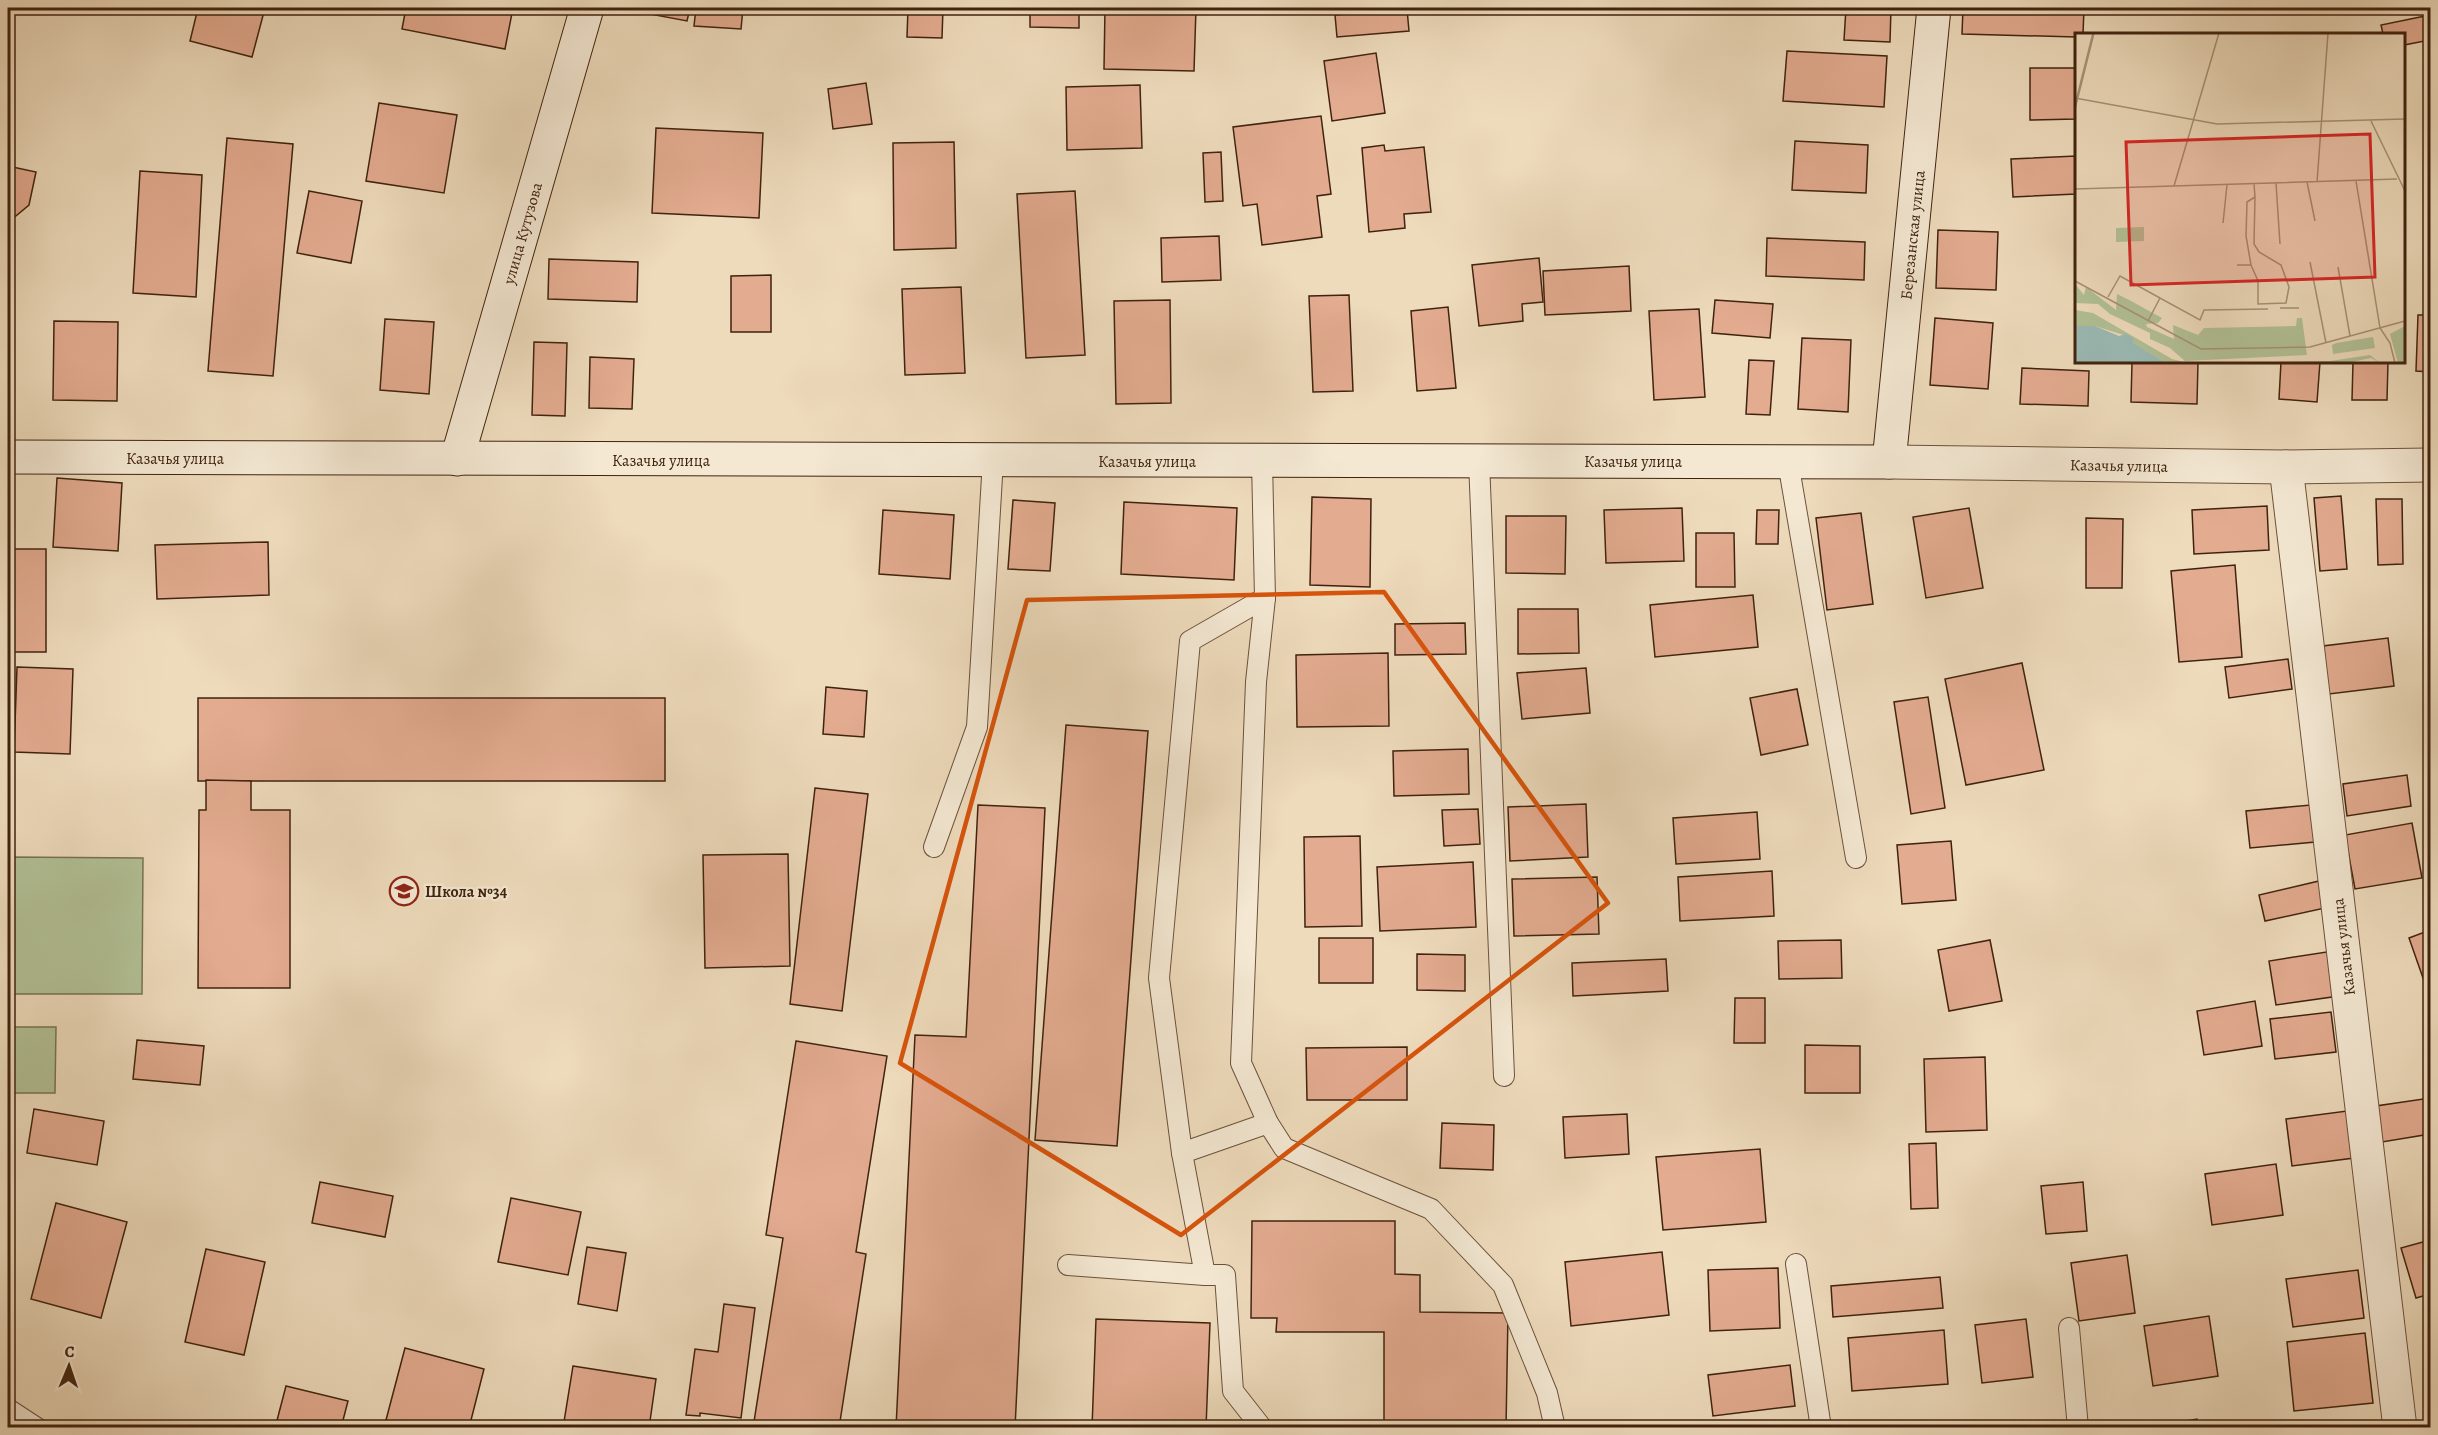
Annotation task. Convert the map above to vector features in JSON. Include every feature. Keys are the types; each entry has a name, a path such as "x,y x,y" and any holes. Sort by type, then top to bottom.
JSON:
{"street":[{"name":"улица Кутузова","path":"457,459 587,8"},
{"name":"Березанская улица","path":"1889,462 1934,8"},
{"name":"Казачья улица","path":"8,457 2430,465"},
{"name":"Казачья улица","path":"2286,466 2400,1428"}],"lane":[{"path":"934,847 977,727 993,460"},
{"path":"1262,461 1265,598 1256,682 1241,1063 1268,1123 1284,1148 1431,1209 1503,1285 1547,1392 1556,1428"},
{"path":"1479,461 1504,1076"},
{"path":"1788,462 1856,858"},
{"path":"1205,1275 1182,1153 1159,978 1190,641 1265,598"},
{"path":"1182,1153 1268,1123"},
{"path":"1796,1264 1821,1428"},
{"path":"1068,1265 1225,1275 1233,1391 1262,1428"},
{"path":"2069,1328 2078,1428"},
{"path":"8,1409 37,1428"}],"highlighted area":[{"path":"1384,592 1608,903 1181,1235 900,1063 1027,600"}],"green space":[{"path":"8,857 143,858 142,994 8,994"},
{"path":"8,1027 56,1027 55,1093 8,1093"}],"building":[{"path":"198,8 265,8 252,57 190,41"},
{"path":"406,8 513,8 505,49 402,29"},
{"path":"623,8 690,8 687,21"},
{"path":"696,8 743,8 741,29 694,26"},
{"path":"908,8 943,8 942,38 907,37"},
{"path":"1030,8 1079,8 1079,28 1030,27"},
{"path":"1105,8 1196,8 1194,71 1104,69"},
{"path":"1846,8 1891,8 1890,42 1844,40"},
{"path":"1963,8 2084,8 2083,33 2075,33 2075,37 1962,34"},
{"path":"1407,9 1409,31 1337,37 1335,15"},
{"path":"2430,15 2430,40 2405,45 2405,33 2383,33 2381,25"},
{"path":"1787,51 1887,56 1884,107 1783,101"},
{"path":"1376,53 1385,113 1332,121 1324,61"},
{"path":"2030,68 2075,68 2075,119 2030,120"},
{"path":"866,83 872,124 833,129 828,89"},
{"path":"1140,85 1142,148 1067,150 1066,87"},
{"path":"379,103 457,115 444,193 366,181"},
{"path":"1321,116 1331,194 1317,196 1322,237 1262,245 1257,204 1243,206 1233,127"},
{"path":"656,128 763,133 759,218 652,213"},
{"path":"227,138 293,144 273,376 208,371"},
{"path":"1795,141 1868,145 1866,193 1792,190"},
{"path":"954,142 956,248 894,250 893,143"},
{"path":"1384,145 1385,151 1424,147 1431,212 1404,214 1405,228 1369,232 1362,148"},
{"path":"1221,152 1223,201 1205,202 1203,153"},
{"path":"2075,156 2075,194 2013,197 2011,159"},
{"path":"8,166 36,172 29,205 11,220 8,220"},
{"path":"140,171 202,175 196,297 133,293"},
{"path":"309,191 362,201 351,263 297,253"},
{"path":"1075,191 1085,355 1026,358 1017,194"},
{"path":"1938,230 1998,232 1996,290 1936,288"},
{"path":"1219,236 1221,280 1162,282 1161,238"},
{"path":"1767,238 1865,242 1864,280 1766,276"},
{"path":"1539,258 1543,302 1522,304 1523,321 1479,326 1472,265"},
{"path":"549,259 638,262 637,302 548,299"},
{"path":"1629,266 1631,311 1545,315 1543,271"},
{"path":"771,275 771,332 731,332 731,276"},
{"path":"961,287 965,373 905,375 902,289"},
{"path":"1349,295 1353,391 1313,392 1309,296"},
{"path":"1170,300 1171,403 1116,404 1114,301"},
{"path":"1715,300 1773,304 1770,338 1712,333"},
{"path":"1448,307 1456,388 1417,391 1411,311"},
{"path":"1699,309 1705,397 1654,400 1649,311"},
{"path":"2418,315 2430,315 2430,372 2416,371"},
{"path":"1935,318 1993,323 1988,389 1930,385"},
{"path":"385,319 434,322 429,394 380,390"},
{"path":"54,321 118,322 117,401 53,400"},
{"path":"1802,338 1851,340 1848,412 1798,409"},
{"path":"534,342 567,343 565,416 532,415"},
{"path":"590,357 634,359 632,409 589,408"},
{"path":"1749,360 1774,361 1770,415 1746,414"},
{"path":"2132,363 2198,363 2197,404 2131,402"},
{"path":"2281,363 2320,363 2317,402 2279,399"},
{"path":"2353,363 2388,363 2387,400 2352,400"},
{"path":"2022,368 2089,371 2088,406 2020,404"},
{"path":"57,478 122,483 118,551 53,547"},
{"path":"2341,496 2347,569 2320,571 2314,498"},
{"path":"1312,497 1371,499 1370,587 1310,585"},
{"path":"2376,499 2402,499 2403,564 2378,565"},
{"path":"1013,500 1055,503 1050,571 1008,569"},
{"path":"1124,502 1237,508 1234,580 1121,574"},
{"path":"2267,506 2269,550 2194,554 2192,510"},
{"path":"1682,508 1684,561 1606,563 1604,510"},
{"path":"1969,508 1983,588 1926,598 1913,517"},
{"path":"883,510 954,515 950,579 879,574"},
{"path":"1757,510 1779,510 1778,544 1756,544"},
{"path":"1861,513 1873,604 1827,610 1816,518"},
{"path":"1506,516 1566,516 1565,574 1506,573"},
{"path":"2086,518 2123,519 2122,588 2086,588"},
{"path":"1696,533 1734,533 1735,587 1696,587"},
{"path":"268,542 269,595 157,599 155,545"},
{"path":"9,549 46,549 46,652 8,652"},
{"path":"2235,565 2242,657 2179,662 2171,571"},
{"path":"1753,595 1758,647 1655,657 1650,605"},
{"path":"1518,609 1578,609 1579,653 1518,654"},
{"path":"1465,623 1466,654 1395,655 1395,624"},
{"path":"2388,638 2394,686 2329,694 2323,646"},
{"path":"1388,653 1389,726 1297,727 1296,655"},
{"path":"2288,659 2292,689 2229,698 2225,667"},
{"path":"2022,663 2044,770 1966,785 1945,679"},
{"path":"17,667 73,669 70,754 14,752"},
{"path":"1586,668 1590,713 1522,719 1517,673"},
{"path":"826,687 867,691 864,737 823,734"},
{"path":"1797,689 1808,745 1761,755 1750,698"},
{"path":"1928,697 1945,808 1911,814 1894,702"},
{"path":"198,698 665,698 665,781 198,781"},
{"path":"1066,725 1148,731 1117,1146 1035,1140"},
{"path":"1468,749 1469,794 1394,796 1393,751"},
{"path":"2407,775 2411,806 2347,816 2343,784"},
{"path":"206,780 251,781 251,810 290,810 290,988 198,988 199,810 206,810"},
{"path":"815,788 868,794 842,1011 790,1004"},
{"path":"1586,804 1588,857 1510,861 1508,807"},
{"path":"978,805 1045,808 1015,1428 896,1428 915,1035 966,1037"},
{"path":"2311,805 2315,842 2250,848 2246,811"},
{"path":"1478,809 1480,844 1444,846 1442,810"},
{"path":"1757,812 1760,859 1676,864 1673,818"},
{"path":"2412,823 2422,878 2355,889 2345,835"},
{"path":"1360,836 1362,926 1305,927 1304,837"},
{"path":"1951,841 1956,900 1902,904 1897,845"},
{"path":"788,854 790,966 705,968 703,855"},
{"path":"1473,862 1476,927 1380,931 1377,867"},
{"path":"1772,871 1774,916 1680,921 1678,877"},
{"path":"1597,877 1599,934 1514,936 1512,879"},
{"path":"2319,881 2325,908 2265,921 2259,895"},
{"path":"2430,930 2430,998 2409,938"},
{"path":"1319,938 1373,938 1373,983 1319,983"},
{"path":"1841,940 1842,978 1779,979 1778,941"},
{"path":"1990,940 2002,1001 1949,1011 1938,950"},
{"path":"2333,951 2339,996 2276,1005 2269,961"},
{"path":"1417,954 1465,955 1465,991 1417,990"},
{"path":"1666,959 1668,991 1573,996 1572,963"},
{"path":"1735,998 1765,998 1765,1043 1734,1043"},
{"path":"2255,1001 2262,1046 2204,1055 2197,1011"},
{"path":"2331,1012 2336,1052 2275,1059 2270,1019"},
{"path":"137,1040 204,1046 200,1085 133,1079"},
{"path":"796,1041 887,1056 856,1252 866,1254 839,1428 753,1428 783,1238 766,1235"},
{"path":"1805,1045 1860,1046 1860,1093 1805,1093"},
{"path":"1407,1047 1407,1100 1307,1100 1306,1048"},
{"path":"1985,1057 1987,1130 1926,1132 1924,1059"},
{"path":"2430,1098 2430,1134 2382,1142 2376,1106"},
{"path":"34,1109 104,1121 97,1165 27,1153"},
{"path":"2347,1111 2354,1158 2292,1166 2286,1119"},
{"path":"1627,1114 1629,1154 1565,1158 1563,1117"},
{"path":"1442,1123 1494,1125 1493,1170 1440,1168"},
{"path":"1936,1143 1938,1208 1911,1209 1909,1144"},
{"path":"1760,1149 1766,1222 1663,1230 1656,1157"},
{"path":"2276,1164 2283,1215 2212,1225 2205,1174"},
{"path":"320,1182 393,1196 385,1237 312,1223"},
{"path":"2083,1182 2087,1231 2046,1234 2041,1186"},
{"path":"511,1198 581,1212 568,1275 498,1262"},
{"path":"56,1203 127,1222 101,1318 31,1299"},
{"path":"1252,1221 1395,1221 1395,1274 1420,1275 1420,1312 1508,1313 1506,1428 1384,1428 1384,1332 1276,1332 1277,1318 1251,1318"},
{"path":"2430,1240 2430,1294 2416,1298 2401,1248"},
{"path":"587,1247 626,1253 617,1311 578,1304"},
{"path":"206,1249 265,1262 244,1355 185,1342"},
{"path":"1662,1252 1669,1315 1571,1326 1565,1262"},
{"path":"2127,1255 2135,1313 2079,1321 2071,1263"},
{"path":"1778,1268 1780,1328 1710,1331 1708,1270"},
{"path":"2358,1270 2364,1318 2293,1327 2286,1279"},
{"path":"1940,1277 1943,1308 1833,1317 1831,1286"},
{"path":"724,1304 755,1308 741,1418 700,1413 700,1416 686,1415 695,1349 718,1352"},
{"path":"2209,1316 2218,1376 2153,1386 2144,1326"},
{"path":"1096,1319 1210,1323 1206,1428 1092,1428"},
{"path":"2026,1319 2033,1377 1982,1383 1975,1325"},
{"path":"1944,1330 1948,1384 1852,1391 1848,1338"},
{"path":"2365,1333 2373,1403 2294,1411 2287,1342"},
{"path":"405,1348 484,1369 469,1428 413,1428 386,1420"},
{"path":"1790,1365 1795,1406 1713,1416 1708,1375"},
{"path":"573,1366 656,1379 649,1428 563,1428"},
{"path":"286,1386 348,1401 341,1428 275,1428"},
{"path":"2197,1419 2198,1428 2142,1428"}],"place":[{"name":"Школа №34","path":"404,891"}]}
